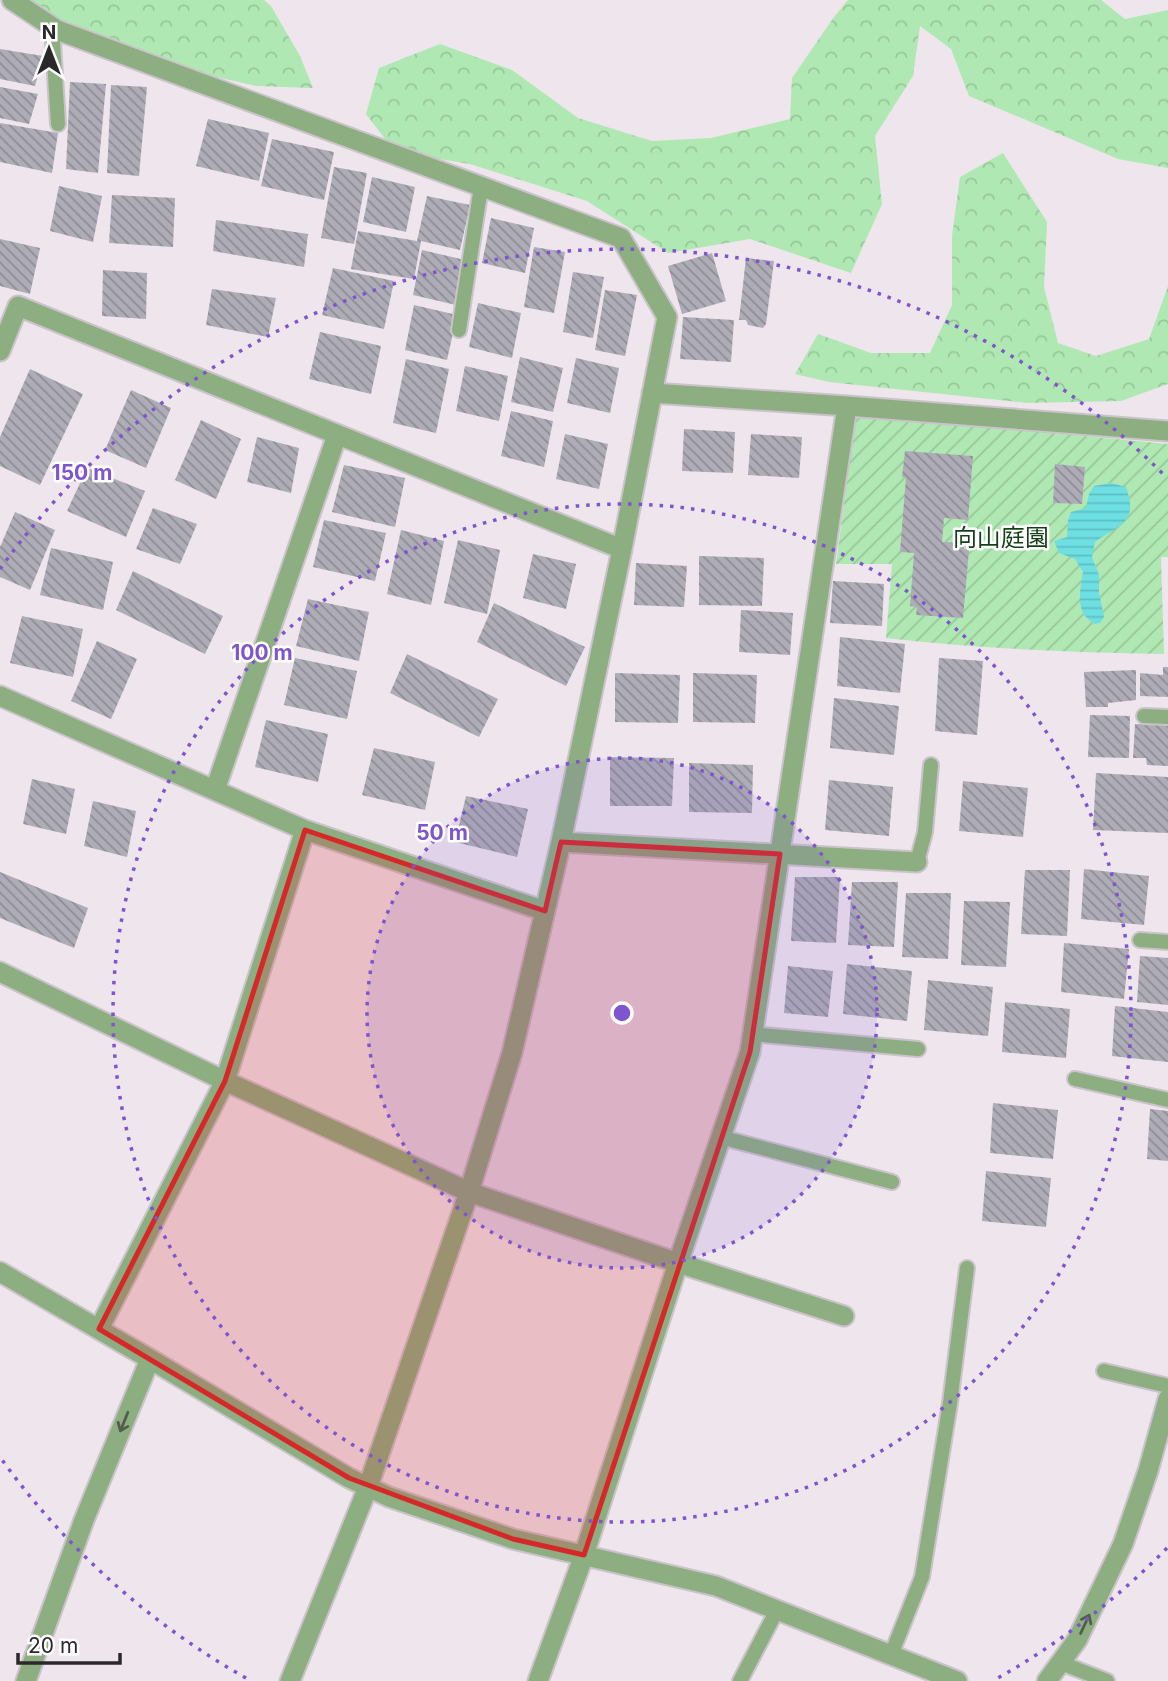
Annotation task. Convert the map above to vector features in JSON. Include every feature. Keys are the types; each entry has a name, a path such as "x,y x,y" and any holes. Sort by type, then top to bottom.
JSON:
{"street":[{"path":"12,0 52,27 621,238 667,317 561,842 512,1053 469,1192 368,1487 290,1681"},
{"path":"0,351 18,306 622,549"},
{"path":"652,393 847,405 1168,431"},
{"path":"538,1681 584,1555 678,1263 750,1052 847,405"},
{"path":"215,790 337,435"},
{"path":"0,696 305,830 545,911"},
{"path":"99,1329 225,1080 305,830"},
{"path":"561,842 918,862"},
{"path":"0,972 225,1080 469,1192 844,1316"},
{"path":"0,1272 349,1478 389,1497 513,1539 716,1586 956,1681"},
{"path":"26,1681 84,1520 150,1359"},
{"path":"1047,1681 1077,1640 1123,1544 1148,1471 1168,1399"}],"lane":[{"path":"52,27 58,124"},
{"path":"459,330 481,187"},
{"path":"1144,716 1168,717"},
{"path":"918,862 925,832 931,765"},
{"path":"1140,940 1168,942"},
{"path":"752,1034 918,1049"},
{"path":"1075,1079 1168,1100"},
{"path":"720,1137 892,1182"},
{"path":"891,1655 922,1577 950,1403 967,1268"},
{"path":"1104,1371 1168,1386"},
{"path":"740,1681 777,1610"},
{"path":"1061,1663 1107,1681"}],"highlighted area":[{"path":"305,830 545,911 561,842 780,854 750,1052 584,1555 513,1539 349,1478 99,1329 225,1081"}],"green space":[{"path":"12,0 264,0 271,6 300,56 313,88 256,86 182,69 113,48"},
{"path":"848,0 1101,0 1125,19 1168,10 1168,168 1118,159 969,96 951,49 920,26 913,76 875,136 882,204 851,273 750,239 668,253 587,201 470,164 395,152 366,114 379,68 440,44 512,70 578,118 652,141 711,138 790,119 792,78"},
{"path":"1003,153 1047,222 1044,287 1058,343 1096,356 1149,339 1168,286 1168,384 1121,401 1028,403 829,382 795,374 818,334 871,353 930,353 952,305 952,236 960,177"},
{"name":"向山庭園","path":"856,414 1168,444 1168,557 1161,557 1164,654 990,647 886,638 892,564 836,564"}],"water":[{"path":"1111,483 1126,487 1130,508 1125,521 1095,542 1092,557 1099,575 1104,617 1100,623 1095,624 1081,608 1083,572 1075,559 1059,553 1054,541 1067,537 1071,512 1086,508 1094,486"}],"building":[{"path":"0,49 43,56 35,86 0,79"},
{"path":"70,82 106,84 98,173 66,169"},
{"path":"111,85 147,87 139,176 107,173"},
{"path":"0,87 38,94 29,124 0,118"},
{"path":"208,119 269,133 259,181 196,166"},
{"path":"0,123 58,133 52,173 0,162"},
{"path":"272,139 334,152 324,200 261,186"},
{"path":"334,167 367,173 354,244 321,238"},
{"path":"372,177 415,187 406,232 363,222"},
{"path":"59,186 102,196 93,242 50,231"},
{"path":"112,195 175,198 173,247 109,243"},
{"path":"427,196 470,205 460,250 421,241 414,279 351,269 358,231 417,241"},
{"path":"491,218 534,228 525,273 482,263"},
{"path":"216,220 308,234 304,267 213,251"},
{"path":"0,239 40,248 30,294 0,286"},
{"path":"534,247 565,252 554,313 524,307"},
{"path":"422,250 465,260 456,305 413,295"},
{"path":"712,253 726,301 682,314 668,266"},
{"path":"746,258 774,261 766,324 763,328 748,325 746,320 739,320"},
{"path":"333,268 394,281 384,329 322,315"},
{"path":"103,270 147,273 146,319 102,316"},
{"path":"573,272 604,277 593,338 563,332"},
{"path":"212,289 276,298 268,337 206,325"},
{"path":"605,290 637,295 625,356 595,350"},
{"path":"478,303 521,313 512,358 469,347"},
{"path":"414,305 457,315 447,360 405,350"},
{"path":"683,317 734,320 731,362 680,359"},
{"path":"320,332 381,346 371,394 309,379"},
{"path":"520,357 563,368 553,412 511,402"},
{"path":"576,358 619,368 610,413 567,403"},
{"path":"406,359 449,369 436,433 393,423"},
{"path":"465,366 508,376 499,421 456,411"},
{"path":"30,369 83,394 40,485 0,466 0,437"},
{"path":"131,390 171,408 146,468 105,450"},
{"path":"511,411 553,421 544,467 501,456"},
{"path":"201,420 241,439 216,499 175,480"},
{"path":"684,429 735,432 733,473 682,471"},
{"path":"565,434 608,444 599,489 556,479"},
{"path":"751,434 802,437 799,478 748,475"},
{"path":"257,437 299,448 291,493 247,482"},
{"path":"905,451 973,456 968,520 944,518 942,542 964,543 964,549 969,550 963,618 916,615 917,607 910,606 914,553 900,552 906,477 902,477"},
{"path":"1055,464 1085,467 1082,504 1053,503"},
{"path":"344,465 405,478 395,527 332,512"},
{"path":"87,468 145,491 126,537 67,511"},
{"path":"153,508 197,524 180,564 136,549"},
{"path":"15,512 55,530 30,590 0,577 0,547"},
{"path":"324,520 386,533 375,581 313,567"},
{"path":"401,530 444,541 431,605 387,594"},
{"path":"458,540 500,550 487,614 444,603"},
{"path":"51,548 113,562 103,610 40,595"},
{"path":"533,554 576,564 566,609 523,598"},
{"path":"699,556 764,558 762,606 699,605"},
{"path":"636,563 687,566 684,607 634,605"},
{"path":"133,571 223,616 205,654 116,610"},
{"path":"833,581 884,584 882,626 830,623"},
{"path":"308,599 369,612 359,661 296,646"},
{"path":"494,603 585,647 566,686 477,642"},
{"path":"741,610 793,613 790,655 739,652"},
{"path":"22,616 83,629 73,677 10,663"},
{"path":"840,637 905,644 900,693 837,686"},
{"path":"97,641 137,659 111,719 71,701"},
{"path":"407,654 498,699 479,737 390,693"},
{"path":"295,658 357,671 347,719 284,705"},
{"path":"939,658 983,661 977,735 935,731"},
{"path":"1163,667 1168,667 1168,697 1140,696 1140,673 1163,675"},
{"path":"1136,670 1136,700 1108,703 1108,707 1086,707 1084,672"},
{"path":"615,673 680,675 678,723 615,722"},
{"path":"693,673 757,675 755,723 693,722"},
{"path":"834,698 899,706 894,755 830,748"},
{"path":"1090,715 1130,716 1129,758 1088,757"},
{"path":"266,720 328,734 318,782 255,767"},
{"path":"1135,724 1168,725 1168,766 1147,765 1146,758 1133,758"},
{"path":"374,748 435,762 425,810 362,795"},
{"path":"610,757 674,758 672,806 610,806"},
{"path":"689,763 753,765 752,813 689,812"},
{"path":"1096,773 1168,777 1168,833 1093,830"},
{"path":"32,779 75,789 66,834 23,824"},
{"path":"829,780 893,787 889,836 825,830"},
{"path":"963,781 1028,788 1023,837 959,831"},
{"path":"466,796 528,809 517,857 455,842"},
{"path":"93,801 136,811 127,857 84,846"},
{"path":"1084,869 1149,876 1144,925 1081,919"},
{"path":"1025,870 1070,870 1067,936 1021,934"},
{"path":"0,872 88,908 74,948 0,918"},
{"path":"795,877 840,877 836,943 791,941"},
{"path":"852,882 898,882 894,947 848,945"},
{"path":"906,893 951,893 948,959 902,957"},
{"path":"964,901 1010,902 1006,967 961,965"},
{"path":"1064,943 1129,949 1124,999 1061,992"},
{"path":"1140,956 1168,958 1168,1005 1137,1002"},
{"path":"847,964 912,971 907,1021 843,1014"},
{"path":"788,966 833,971 828,1017 784,1013"},
{"path":"928,980 993,987 988,1036 924,1030"},
{"path":"1005,1002 1070,1009 1066,1058 1002,1052"},
{"path":"1115,1006 1168,1012 1168,1062 1112,1056"},
{"path":"993,1103 1058,1110 1053,1159 990,1153"},
{"path":"1150,1109 1168,1111 1168,1161 1147,1159"},
{"path":"986,1171 1051,1178 1046,1227 982,1221"}]}
